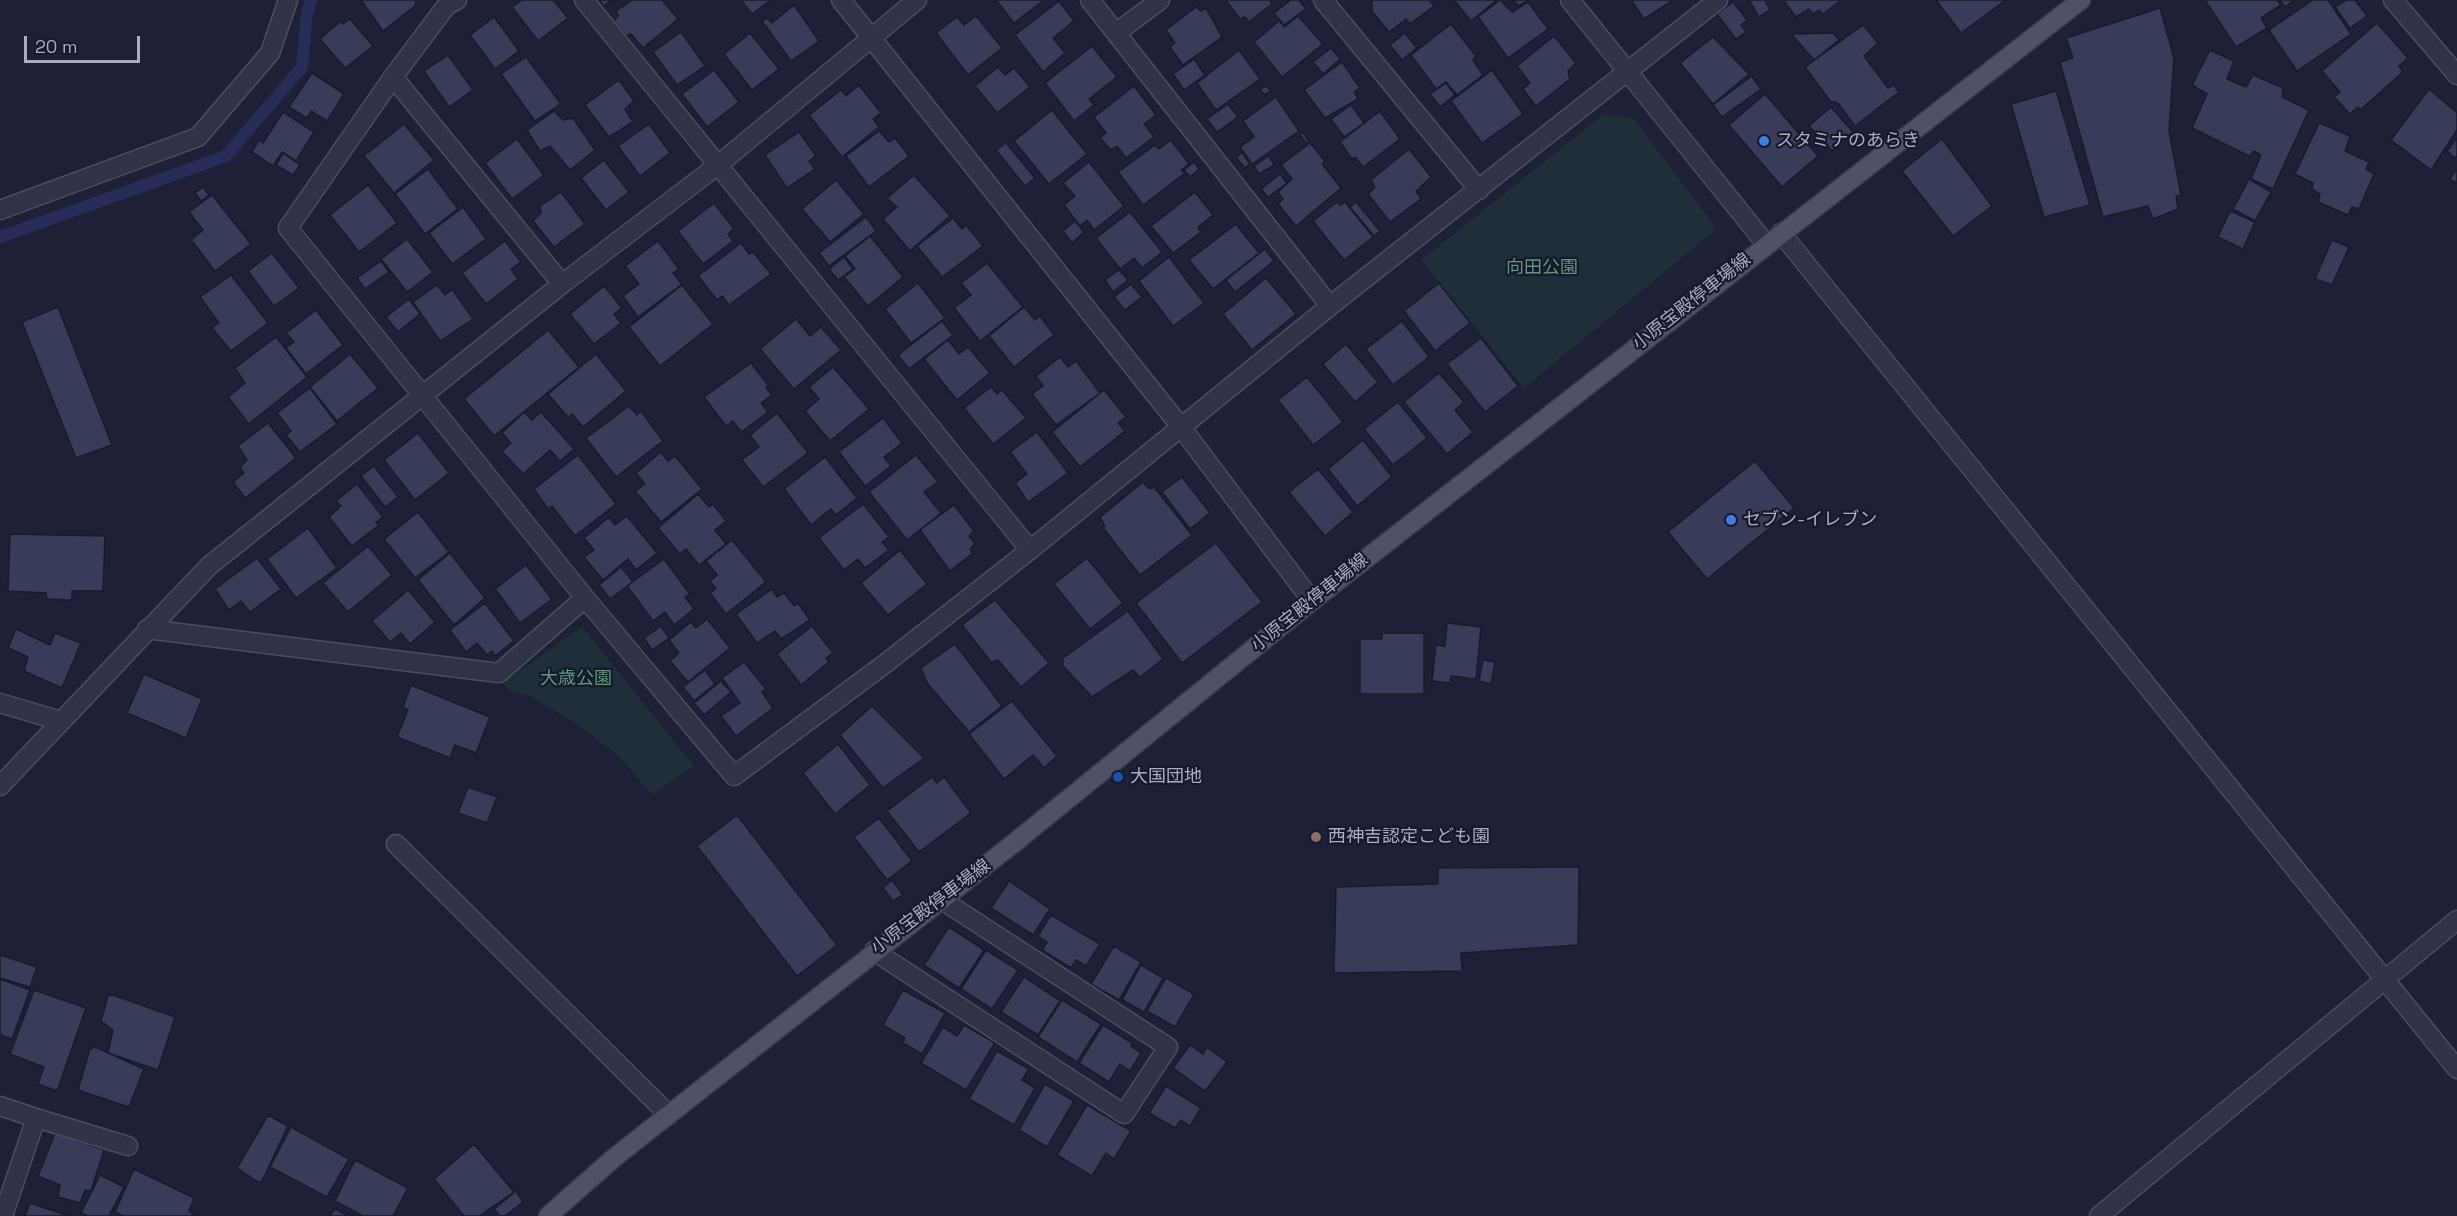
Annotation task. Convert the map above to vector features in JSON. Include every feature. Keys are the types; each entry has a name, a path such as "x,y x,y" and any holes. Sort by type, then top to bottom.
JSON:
{"main road":[{"name":"小原宝殿停車場線","path":"548,1216 615,1157 874,951 942,900 1312,601 1773,238 2081,0"}],"street":[{"path":"0,210 198,137 270,53 288,0"},
{"path":"457,0 447,5 288,228 585,598 734,776 882,666 1330,306 1718,0"},
{"path":"584,0 1029,550"},
{"path":"841,0 1181,427 1312,601"},
{"path":"0,786 209,566 562,284 718,165 917,0"},
{"path":"1090,0 1330,306"},
{"path":"1116,33 1161,0"},
{"path":"1323,0 1479,190"},
{"path":"1570,0 1628,72 1773,238 2457,1069"},
{"path":"2393,0 2457,75"},
{"path":"393,78 562,284"},
{"path":"147,629 499,673 585,598"},
{"path":"0,703 61,721"},
{"path":"396,844 669,1115"},
{"path":"874,951 1124,1114 1168,1047 942,900"},
{"path":"2099,1216 2457,920"},
{"path":"0,1106 128,1146"},
{"path":"3,1216 36,1118"}],"green space":[{"name":"向田公園","path":"1604,114 1633,118 1714,225 1713,232 1524,388 1421,260"},
{"name":"大歳公園","path":"582,627 694,766 652,795 621,758 580,726 532,697 507,689 503,682"}],"building":[{"path":"361,0 415,0 416,5 383,31"},
{"path":"522,0 553,0 568,18 538,41 512,7"},
{"path":"599,0 611,0 604,6"},
{"path":"632,0 662,0 678,19 643,48 631,34 626,36 614,21 618,16 616,11"},
{"path":"741,0 771,0 752,14"},
{"path":"996,0 1044,0 1014,23"},
{"path":"1226,0 1270,0 1272,4 1249,22 1245,17 1240,19"},
{"path":"1291,0 1299,0 1306,9 1284,25 1274,13"},
{"path":"1372,0 1429,0 1434,6 1410,24 1406,19 1389,32 1372,11"},
{"path":"1454,0 1497,0 1471,21"},
{"path":"1500,0 1512,12 1528,2 1548,29 1508,58 1478,17"},
{"path":"1514,0 1529,0 1518,6"},
{"path":"1631,0 1673,0 1644,19"},
{"path":"1749,0 1765,0 1770,10 1759,17"},
{"path":"1783,0 1840,1 1823,14 1819,10 1813,14 1809,9 1796,17"},
{"path":"1936,0 2006,0 1961,33"},
{"path":"2205,0 2277,0 2281,5 2261,18 2267,28 2236,47"},
{"path":"2280,0 2294,0 2285,7"},
{"path":"2313,0 2328,0 2351,34 2297,71 2269,30"},
{"path":"2346,0 2355,0 2367,16 2350,28 2335,7"},
{"path":"1059,1 1074,21 1053,38 1065,53 1043,72 1015,35"},
{"path":"1733,2 1747,20 1741,25 1746,32 1736,39 1717,14"},
{"path":"794,5 819,41 791,61 762,21 767,18 772,23"},
{"path":"1196,7 1201,11 1206,8 1222,37 1183,65 1170,47 1175,43 1166,30"},
{"path":"2160,8 2174,58 2169,131 2181,195 2176,196 2178,209 2153,219 2148,206 2103,217 2060,62 2073,58 2066,38"},
{"path":"976,16 1002,48 968,75 936,33 957,17 964,25"},
{"path":"1298,16 1323,44 1282,77 1254,42 1279,21 1285,27"},
{"path":"494,17 519,51 495,69 470,35"},
{"path":"350,19 373,46 345,68 320,39 341,21 343,24"},
{"path":"2377,23 2408,58 2399,66 2403,72 2360,110 2358,107 2350,114 2334,97 2340,92 2322,71"},
{"path":"1451,24 1476,56 1473,60 1483,75 1457,95 1446,82 1436,89 1411,55"},
{"path":"1863,25 1878,43 1864,56 1888,88 1894,85 1899,92 1855,126 1838,103 1830,101 1805,67"},
{"path":"681,32 705,66 677,85 653,52"},
{"path":"750,33 779,69 752,90 724,54"},
{"path":"1405,33 1417,48 1402,60 1390,45"},
{"path":"1833,33 1839,40 1814,60 1793,36 1793,34"},
{"path":"1554,36 1576,63 1568,71 1570,79 1536,106 1523,89 1530,83 1517,66"},
{"path":"1713,37 1749,74 1713,104 1680,63"},
{"path":"1092,46 1117,77 1089,99 1094,105 1074,121 1045,83"},
{"path":"1331,48 1340,59 1323,74 1313,62"},
{"path":"1239,50 1260,79 1216,110 1197,83"},
{"path":"2210,50 2234,61 2227,79 2246,87 2253,75 2283,88 2282,97 2309,110 2273,189 2251,179 2261,155 2254,151 2249,156 2192,128 2207,94 2192,85"},
{"path":"448,55 473,90 449,107 424,71"},
{"path":"526,57 561,104 535,121 501,74"},
{"path":"1194,59 1205,75 1184,90 1173,74"},
{"path":"1342,62 1360,88 1354,92 1358,99 1325,118 1304,90"},
{"path":"998,67 1005,75 1014,68 1030,87 997,113 975,86"},
{"path":"714,70 739,102 707,127 682,94"},
{"path":"1492,70 1523,114 1482,143 1451,101"},
{"path":"312,73 344,94 327,121 311,111 307,118 289,107"},
{"path":"1752,76 1761,89 1722,117 1713,105"},
{"path":"619,80 634,101 625,109 633,122 609,137 585,105"},
{"path":"1446,83 1455,95 1440,107 1430,94"},
{"path":"859,85 881,113 873,119 879,127 842,157 809,115 841,90 846,96"},
{"path":"1134,86 1156,115 1144,124 1154,137 1126,158 1117,146 1111,150 1100,138 1106,133 1094,117"},
{"path":"1266,86 1271,91 1264,95 1260,89"},
{"path":"2429,89 2457,113 2457,130 2431,170 2391,140"},
{"path":"2056,91 2090,205 2044,217 2011,104"},
{"path":"1765,94 1818,156 1782,187 1729,125"},
{"path":"1276,97 1299,131 1252,164 1240,147 1254,137 1243,121"},
{"path":"1228,104 1238,117 1217,132 1207,119"},
{"path":"1351,105 1364,123 1344,137 1331,119"},
{"path":"1831,107 1853,132 1832,151 1809,126"},
{"path":"1052,110 1087,154 1049,184 1014,141"},
{"path":"554,111 563,120 573,118 595,150 570,170 550,146 540,151 527,130"},
{"path":"1380,111 1400,139 1363,167 1355,157 1352,159 1340,142"},
{"path":"283,112 314,132 296,161 282,152 273,166 252,152 259,140 263,143"},
{"path":"2319,123 2350,136 2345,151 2369,162 2366,169 2374,174 2359,209 2352,207 2348,215 2318,202 2320,194 2312,189 2313,183 2295,174"},
{"path":"404,124 434,160 394,193 364,156"},
{"path":"649,124 670,153 640,176 618,146"},
{"path":"879,131 889,142 895,138 909,156 869,187 846,156"},
{"path":"799,132 816,156 809,161 815,169 787,188 765,155"},
{"path":"1303,132 1309,142 1306,143 1300,135"},
{"path":"2457,138 2457,156 2455,158 2447,151"},
{"path":"517,139 544,175 512,199 485,163"},
{"path":"1942,139 1992,206 1953,236 1902,171"},
{"path":"1171,140 1189,164 1181,170 1185,173 1143,205 1118,172 1155,145 1159,149"},
{"path":"1006,143 1035,178 1025,186 996,150"},
{"path":"1310,143 1325,161 1322,164 1341,188 1296,226 1278,204 1283,199 1278,192 1292,179 1281,165"},
{"path":"1409,149 1431,177 1416,191 1421,199 1390,222 1368,194 1375,187 1371,180"},
{"path":"283,153 300,165 293,175 276,165"},
{"path":"1242,153 1250,164 1245,168 1236,157"},
{"path":"1269,156 1274,165 1259,174 1254,166"},
{"path":"604,160 629,192 606,210 581,178"},
{"path":"1089,162 1124,206 1094,230 1087,220 1080,226 1064,205 1075,196 1063,183"},
{"path":"1194,162 1199,169 1190,177 1184,170"},
{"path":"428,169 458,209 425,234 395,194"},
{"path":"2457,171 2457,183 2450,179"},
{"path":"1280,174 1287,183 1268,197 1261,189"},
{"path":"914,175 950,216 910,251 883,219 897,207 887,198"},
{"path":"2249,179 2271,192 2255,221 2233,209"},
{"path":"836,180 864,214 830,242 802,209"},
{"path":"368,185 397,223 359,252 330,215"},
{"path":"203,187 209,195 201,201 195,193"},
{"path":"561,192 585,224 554,247 533,221 541,213 540,206"},
{"path":"1195,192 1213,215 1198,227 1201,232 1173,253 1151,226"},
{"path":"212,195 251,244 215,271 191,240 203,230 189,212"},
{"path":"1337,202 1340,205 1345,202 1373,237 1344,260 1313,221"},
{"path":"1356,202 1380,231 1374,236 1350,207"},
{"path":"714,203 734,229 728,234 733,241 703,264 678,231"},
{"path":"463,207 486,239 452,264 429,233"},
{"path":"2230,211 2255,222 2243,249 2218,237"},
{"path":"1130,212 1162,252 1142,268 1134,258 1120,269 1096,238"},
{"path":"866,217 876,231 829,266 819,253"},
{"path":"953,218 962,229 966,225 983,246 942,277 917,246"},
{"path":"1075,221 1084,232 1072,243 1063,231"},
{"path":"1236,224 1259,253 1213,289 1189,260"},
{"path":"870,236 903,277 868,306 844,277 855,269 845,256"},
{"path":"407,239 433,272 407,292 381,259"},
{"path":"2332,240 2349,247 2332,285 2315,279"},
{"path":"505,241 521,262 511,269 518,279 486,304 462,273"},
{"path":"658,241 679,269 673,273 682,284 638,317 623,296 639,284 625,266"},
{"path":"741,243 749,254 753,252 771,274 729,305 722,296 717,300 698,276"},
{"path":"1265,249 1274,261 1235,292 1226,280"},
{"path":"272,253 299,288 274,306 248,271"},
{"path":"844,257 853,269 838,280 829,269"},
{"path":"1169,257 1204,303 1173,326 1139,281"},
{"path":"381,261 389,272 365,289 357,278"},
{"path":"987,263 1023,307 980,341 954,308 971,295 961,283"},
{"path":"1119,270 1128,280 1113,292 1105,280"},
{"path":"231,275 268,323 231,351 212,328 219,323 200,297"},
{"path":"1266,278 1296,314 1252,350 1223,314"},
{"path":"918,283 945,318 911,343 885,309"},
{"path":"1439,283 1470,323 1435,351 1404,311"},
{"path":"1131,284 1142,297 1125,310 1114,297"},
{"path":"437,285 445,295 452,289 473,319 440,341 413,302"},
{"path":"682,285 713,324 660,366 629,327"},
{"path":"604,286 622,308 614,314 621,323 594,344 570,314"},
{"path":"409,299 420,314 398,332 386,317"},
{"path":"58,307 112,445 76,458 22,322"},
{"path":"1024,307 1035,320 1040,316 1054,335 1014,367 989,336"},
{"path":"316,310 343,345 306,374 286,348 294,342 286,333"},
{"path":"796,319 810,336 821,327 841,350 794,389 760,349"},
{"path":"942,321 953,335 909,369 898,355"},
{"path":"1402,321 1429,357 1393,385 1366,349"},
{"path":"548,330 579,367 494,436 464,399"},
{"path":"276,337 307,377 249,424 228,397 245,383 235,368"},
{"path":"1481,338 1518,386 1485,412 1447,364"},
{"path":"948,340 959,354 968,347 990,373 957,400 924,359"},
{"path":"1346,344 1378,382 1355,402 1323,364"},
{"path":"350,354 378,388 337,421 310,387"},
{"path":"596,354 626,391 583,427 572,414 568,417 548,394"},
{"path":"1060,357 1068,367 1076,361 1100,393 1056,425 1032,394 1043,386 1036,376"},
{"path":"751,363 768,385 766,388 772,395 761,403 768,412 741,432 733,421 726,426 704,397"},
{"path":"833,367 869,409 830,441 805,411 819,399 809,387"},
{"path":"1439,373 1464,402 1455,410 1473,432 1447,454 1404,402"},
{"path":"1307,377 1343,422 1313,445 1278,400"},
{"path":"991,387 997,394 1002,390 1026,418 993,444 964,408"},
{"path":"310,388 337,424 300,452 286,435 291,431 277,413"},
{"path":"1104,390 1126,417 1118,423 1125,431 1080,467 1052,432"},
{"path":"1398,402 1427,438 1393,465 1364,429"},
{"path":"629,406 637,415 641,411 663,441 616,477 586,438"},
{"path":"524,412 532,420 541,412 574,449 560,461 550,450 523,474 502,451 511,443 502,433"},
{"path":"777,413 808,453 763,487 742,460 759,447 750,435"},
{"path":"883,418 902,443 884,457 891,466 865,486 839,452"},
{"path":"268,423 296,458 245,498 233,482 244,473 240,467 247,460 238,446"},
{"path":"1037,432 1068,473 1028,502 1015,483 1027,474 1010,452"},
{"path":"418,433 449,473 415,500 384,460"},
{"path":"1363,440 1392,477 1357,506 1328,469"},
{"path":"661,452 668,461 675,456 702,489 661,522 635,491 645,484 636,473"},
{"path":"578,455 616,504 575,536 552,506 548,509 534,489"},
{"path":"916,455 938,482 924,492 941,513 907,540 869,492"},
{"path":"825,457 857,498 836,515 831,509 811,525 784,489"},
{"name":"セブン-イレブン","path":"1755,461 1794,508 1707,579 1668,532"},
{"path":"374,466 398,497 385,507 361,476"},
{"path":"1318,469 1353,512 1325,536 1289,492"},
{"path":"1182,477 1210,513 1190,529 1162,492"},
{"path":"1143,482 1149,489 1154,487 1192,535 1140,575 1103,528 1105,526 1100,517"},
{"path":"357,484 383,517 376,522 379,525 352,546 329,517 341,506 336,501"},
{"path":"698,494 709,507 713,504 726,521 715,530 726,544 699,565 686,549 680,554 658,528"},
{"path":"863,504 889,537 882,542 889,550 865,568 858,559 844,570 819,538"},
{"path":"954,505 974,531 969,536 975,544 970,549 973,553 950,571 920,530"},
{"path":"418,512 449,552 415,578 384,539"},
{"path":"627,516 657,553 636,570 628,559 603,580 584,557 594,550 584,538 609,517 615,525"},
{"path":"308,528 337,568 296,598 267,559"},
{"path":"10,534 105,536 103,591 72,591 72,600 47,599 46,593 8,591"},
{"path":"732,540 766,582 726,614 710,593 716,589 710,581 717,575 706,561"},
{"path":"1216,543 1262,602 1182,663 1136,603"},
{"path":"368,546 392,575 348,612 323,583"},
{"path":"900,550 927,584 888,615 861,583"},
{"path":"450,553 485,598 454,625 418,580"},
{"path":"257,558 281,589 250,612 241,601 229,610 215,589"},
{"path":"1087,558 1123,603 1090,629 1054,584"},
{"path":"664,559 690,594 685,597 694,609 674,625 665,612 653,621 627,586"},
{"path":"526,565 552,599 520,623 495,589"},
{"path":"621,567 633,582 610,599 599,585"},
{"path":"772,589 777,597 784,593 794,606 798,603 810,620 781,639 775,631 757,643 736,614"},
{"path":"408,590 435,622 410,644 401,633 390,642 372,621"},
{"path":"995,600 1049,663 1021,687 998,660 991,662 962,625"},
{"path":"485,603 514,641 495,656 492,651 487,655 477,643 466,652 450,630"},
{"path":"1128,611 1163,659 1140,677 1133,670 1092,697 1063,666 1063,658"},
{"path":"707,619 730,648 688,682 670,661 679,653 669,640 691,622 696,628"},
{"path":"1447,623 1481,627 1476,679 1451,676 1450,683 1432,681 1436,645 1445,646"},
{"path":"661,626 669,638 652,650 644,638"},
{"path":"812,626 833,653 826,658 829,662 801,685 777,654"},
{"path":"16,629 50,645 55,633 81,643 62,688 24,671 28,657 8,648"},
{"path":"1382,633 1424,633 1424,694 1360,694 1360,639 1382,639"},
{"path":"955,644 1002,706 969,732 927,683 921,668"},
{"path":"1483,660 1495,662 1491,684 1479,681"},
{"path":"744,662 766,689 762,692 773,708 736,736 721,716 740,703 722,678"},
{"path":"705,670 715,684 694,701 683,687"},
{"path":"144,674 202,699 186,738 127,713"},
{"path":"721,681 731,692 704,715 694,703"},
{"path":"411,685 490,717 476,753 455,745 450,758 397,737 408,710 403,707"},
{"path":"1012,701 1057,756 1044,768 1033,755 1004,779 969,734"},
{"path":"872,706 924,758 883,788 840,735"},
{"path":"838,744 870,785 835,814 803,773"},
{"path":"932,777 937,783 944,777 971,813 919,852 887,811"},
{"path":"468,787 497,797 487,823 458,813"},
{"path":"737,815 837,945 797,976 697,846"},
{"path":"879,818 912,861 887,880 854,837"},
{"path":"1579,867 1578,945 1461,953 1462,971 1334,973 1336,887 1438,884 1438,868"},
{"path":"892,880 903,895 893,901 883,888"},
{"path":"1009,881 1050,909 1033,935 991,908"},
{"path":"1051,915 1100,944 1086,966 1076,960 1071,968 1042,950 1047,942 1038,936"},
{"path":"949,927 984,950 959,988 924,965"},
{"path":"1114,946 1141,962 1119,1000 1091,984"},
{"path":"986,950 1018,970 992,1009 961,989"},
{"path":"0,955 37,967 30,987 0,978"},
{"path":"1141,965 1163,978 1144,1012 1122,1000"},
{"path":"1024,977 1060,1001 1038,1035 1001,1012"},
{"path":"1166,978 1194,994 1175,1027 1147,1011"},
{"path":"0,979 30,990 12,1039 0,1035"},
{"path":"34,990 86,1008 57,1091 38,1084 44,1067 10,1054"},
{"path":"903,990 945,1013 922,1054 903,1043 905,1038 883,1025"},
{"path":"113,995 175,1017 158,1070 108,1053 113,1030 101,1021 108,996"},
{"path":"1062,1000 1101,1024 1077,1062 1038,1037"},
{"path":"964,1025 995,1043 966,1090 921,1063 943,1027 957,1036"},
{"path":"1103,1025 1132,1043 1131,1046 1141,1053 1130,1071 1120,1064 1109,1082 1079,1063"},
{"path":"1190,1045 1203,1054 1207,1047 1227,1062 1205,1091 1173,1068"},
{"path":"95,1047 144,1069 129,1107 78,1090 90,1049"},
{"path":"997,1051 1029,1069 1022,1080 1035,1088 1014,1125 969,1099"},
{"path":"1045,1084 1074,1101 1047,1147 1019,1130"},
{"path":"1166,1086 1201,1108 1190,1126 1181,1120 1175,1128 1149,1113"},
{"path":"1087,1105 1131,1131 1114,1159 1106,1153 1092,1176 1057,1155"},
{"path":"268,1115 288,1126 262,1181 258,1182 237,1168"},
{"path":"291,1127 349,1159 327,1197 270,1167"},
{"path":"55,1133 104,1150 91,1191 85,1190 80,1203 58,1197 60,1185 38,1176"},
{"path":"474,1144 514,1192 479,1216 464,1216 434,1179"},
{"path":"355,1160 408,1188 393,1216 363,1216 335,1201"},
{"path":"134,1169 194,1198 189,1211 195,1216 123,1216 115,1212"},
{"path":"100,1175 124,1187 109,1216 88,1216 81,1213"},
{"path":"516,1191 523,1202 505,1216 500,1216 494,1209"},
{"path":"30,1203 69,1216 25,1216"},
{"path":"335,1209 348,1216 330,1216"}],"waterway":[{"path":"0,237 226,156 302,67 307,13 311,0"}],"place":[{"name":"スタミナのあらき","path":"1764,141"},
{"name":"セブン-イレブン","path":"1731,520"},
{"name":"大国団地","path":"1118,777"},
{"name":"西神吉認定こども園","path":"1316,837"}]}
